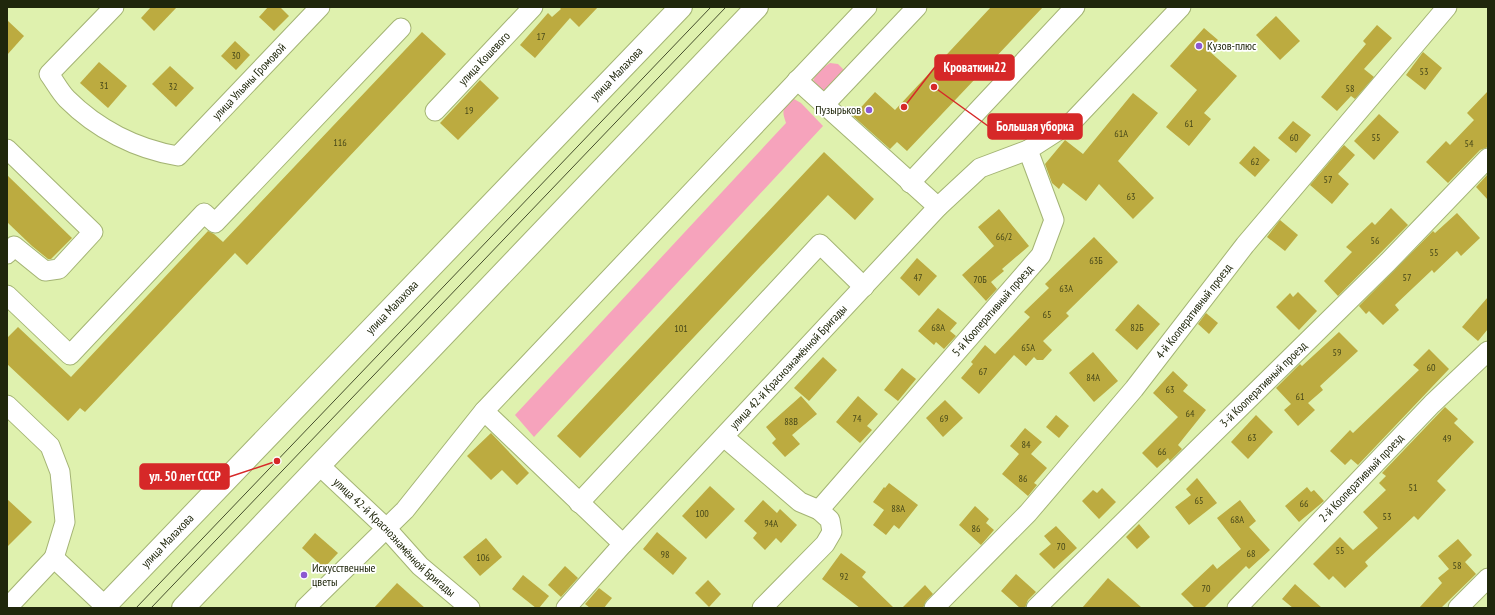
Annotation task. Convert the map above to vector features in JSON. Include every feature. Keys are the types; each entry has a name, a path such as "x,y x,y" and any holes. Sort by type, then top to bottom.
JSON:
{"main road":[{"name":"улица Малахова","path":"104,607 681,7"},
{"path":"183,608 757,7"}],"street":[{"name":"улица Ульяны Громовой","path":"114,7 49,74 66,98 88,117 112,133 157,152 178,156 320,7"},
{"name":"улица Кошевого","path":"435,111 533,7"},
{"path":"305,608 405,510 484,411 866,7"},
{"path":"824,105 917,7"},
{"path":"910,183 1075,7"},
{"path":"1028,150 1073,121 1180,7"},
{"name":"4-й Кооперативный проезд","path":"934,608 1034,507 1134,389 1245,245 1447,7"},
{"path":"7,295 70,355 204,213 215,223 401,28"},
{"path":"797,80 938,207"},
{"path":"7,149 93,232 59,269 45,271 9,246"},
{"name":"улица 42-й Краснознамённой Бригады","path":"566,608 623,544 938,207 980,168 1028,150"},
{"name":"5-й Кооперативный проезд","path":"819,510 1041,255 1054,220 1028,150"},
{"name":"3-й Кооперативный проезд","path":"1036,608 1388,262 1488,158"},
{"path":"579,503 820,244 864,286"},
{"name":"2-й Кооперативный проезд","path":"1237,608 1432,404 1488,352"},
{"path":"7,405 50,446 60,472 65,522 54,558 7,608"},
{"path":"484,411 623,544"},
{"path":"724,437 800,502 819,510 830,520 832,532 825,544 762,608"},
{"name":"улица 42-й Краснознамённой Бригады","path":"320,466 386,528 420,566 470,608"},
{"path":"54,558 104,607"},
{"path":"1458,608 1488,578"}],"shaded area":[{"path":"830,63 838,64 845,71 820,94 812,85 813,81 818,72"},
{"path":"794,99 801,103 823,126 534,437 515,415 786,123 783,112 787,105"}],"building":[{"path":"151,7 177,7 154,31 141,18"},
{"path":"268,7 280,7 289,16 274,31 259,17"},
{"path":"559,7 598,7 579,27 570,18 535,58 520,45 548,13 552,17 561,9"},
{"path":"991,7 1043,7 907,151 897,142 890,149 853,116 875,92 895,110"},
{"path":"1276,16 1300,41 1280,60 1256,35"},
{"path":"7,20 24,36 7,55"},
{"path":"1377,25 1392,38 1364,69 1374,77 1355,99 1351,96 1337,111 1321,97 1366,44 1363,41"},
{"path":"1204,28 1218,40 1208,50 1237,76 1204,113 1211,119 1189,146 1166,127 1197,90 1170,66"},
{"path":"422,32 446,54 247,265 235,253 85,412 80,408 68,421 7,364 7,338 18,327 71,377 208,231 223,242"},
{"path":"235,41 250,55 236,70 221,56"},
{"path":"1423,52 1442,68 1425,90 1406,75"},
{"path":"99,62 127,86 108,108 80,83"},
{"path":"170,66 194,88 176,107 152,84"},
{"path":"480,80 499,98 458,140 440,123"},
{"path":"1488,91 1488,147 1480,150 1448,183 1426,162 1446,141 1450,145 1474,120 1467,113"},
{"path":"1133,93 1158,113 1118,161 1154,198 1133,219 1099,184 1086,201 1063,183 1059,189 1052,183 1045,164 1065,140 1083,154"},
{"path":"1379,114 1399,132 1374,160 1354,141"},
{"path":"1293,121 1311,135 1296,153 1278,138"},
{"path":"1344,145 1355,155 1338,174 1349,184 1332,204 1310,185"},
{"path":"1254,146 1270,160 1255,177 1239,163"},
{"path":"824,152 874,199 855,220 828,195 580,458 557,436"},
{"path":"1488,174 1488,200 1476,187"},
{"path":"7,175 72,238 51,259 48,259 32,246 7,222"},
{"path":"1391,208 1408,225 1338,296 1324,281 1352,252 1346,247 1372,222 1375,225"},
{"path":"999,209 1029,246 1002,269 1004,271 991,282 997,289 986,301 962,275 994,246 978,227"},
{"path":"1457,213 1480,238 1461,256 1457,251 1434,273 1432,270 1395,305 1399,310 1383,325 1369,311 1366,314 1359,306 1433,231 1435,233"},
{"path":"1280,220 1298,235 1285,251 1267,237"},
{"path":"1094,237 1118,262 1066,313 1069,316 1043,341 1052,350 1043,360 1037,360 1034,357 1026,366 1014,355 979,394 961,378 973,364 971,362 985,345 995,354 1030,317 1024,312 1049,288 1045,284"},
{"path":"917,258 937,276 919,296 900,278"},
{"path":"1298,292 1317,311 1299,330 1276,307 1290,293 1293,297"},
{"path":"1488,297 1488,329 1478,341 1462,327"},
{"path":"1138,304 1160,324 1137,350 1115,330"},
{"path":"938,308 957,323 950,331 956,336 944,349 936,342 934,345 918,331"},
{"path":"1206,313 1218,323 1209,334 1198,324"},
{"path":"1339,332 1358,351 1320,386 1323,390 1308,403 1315,410 1298,426 1284,410 1291,404 1276,388 1300,364 1302,366"},
{"path":"1429,349 1449,369 1358,465 1351,459 1345,465 1330,451 1350,430 1353,433 1419,370 1413,365"},
{"path":"1093,352 1118,381 1094,402 1069,373"},
{"path":"823,357 837,370 809,401 794,388"},
{"path":"902,368 916,379 898,401 884,390"},
{"path":"1173,371 1188,385 1183,391 1206,410 1178,445 1182,449 1170,461 1168,458 1157,468 1142,453 1178,417 1153,393"},
{"path":"801,396 817,414 792,435 800,444 785,457 772,443 776,439 766,427"},
{"path":"858,396 878,414 867,426 872,430 860,443 836,422"},
{"path":"945,400 963,418 943,437 926,418"},
{"path":"1445,407 1458,419 1454,423 1474,442 1437,481 1446,490 1418,520 1414,516 1365,562 1368,566 1345,588 1333,576 1329,580 1313,564 1340,537 1353,550 1378,528 1363,512 1386,490 1379,483 1386,476 1382,473"},
{"path":"1056,415 1069,426 1059,438 1046,427"},
{"path":"1256,415 1273,432 1248,459 1231,442"},
{"path":"1025,428 1042,442 1031,454 1047,468 1034,483 1037,485 1028,496 1002,474 1019,454 1010,446"},
{"path":"491,433 529,473 517,485 502,470 491,480 467,456"},
{"path":"1197,478 1217,503 1189,525 1175,507 1191,495 1186,489"},
{"path":"889,483 918,505 899,529 894,525 886,535 873,525 884,510 873,502 884,487 885,488"},
{"path":"710,486 735,509 706,539 682,516"},
{"path":"1307,487 1311,492 1314,490 1324,501 1299,522 1285,506"},
{"path":"1102,488 1116,502 1099,519 1082,501 1093,490 1097,493"},
{"path":"7,499 32,522 7,547"},
{"path":"763,500 777,513 780,509 797,525 781,543 776,538 765,550 753,538 757,533 744,521"},
{"path":"1240,500 1256,521 1249,527 1270,550 1249,569 1246,566 1204,608 1195,608 1181,594 1213,564 1217,569 1241,549 1217,518"},
{"path":"975,506 989,519 986,523 994,530 981,545 959,525"},
{"path":"1139,524 1150,537 1137,549 1126,537"},
{"path":"1056,526 1077,548 1054,569 1039,554 1051,544 1044,536"},
{"path":"657,532 687,558 673,575 643,549"},
{"path":"315,533 338,553 324,568 302,548"},
{"path":"486,538 502,557 480,576 463,557"},
{"path":"1458,539 1472,555 1465,562 1476,574 1441,608 1419,608 1442,583 1438,578 1449,569 1438,556"},
{"path":"841,553 866,572 862,577 894,608 860,608 822,579"},
{"path":"565,566 578,578 561,597 548,585"},
{"path":"1016,574 1036,592 1028,600 1025,608 1020,608 1001,591"},
{"path":"523,575 549,596 539,608 536,608 512,589"},
{"path":"1108,578 1142,608 1082,608"},
{"path":"708,580 721,594 709,607 695,593"},
{"path":"397,583 425,608 374,608"},
{"path":"1295,584 1322,608 1293,608 1282,599"},
{"path":"925,585 933,594 926,601 923,608 902,608"},
{"path":"599,588 612,598 604,608 590,608 585,604"}],"tram line":[{"path":"136,608 711,7"},
{"path":"151,608 726,7"}],"place":[{"name":"Кузов-плюс","path":"1199,46"},
{"name":"Большая уборка","path":"934,87"},
{"name":"Кроваткин22","path":"904,107"},
{"name":"Пузырьков","path":"869,110"},
{"name":"ул. 50 лет СССР","path":"277,461"},
{"name":"Искусственные цветы","path":"304,575"}]}
